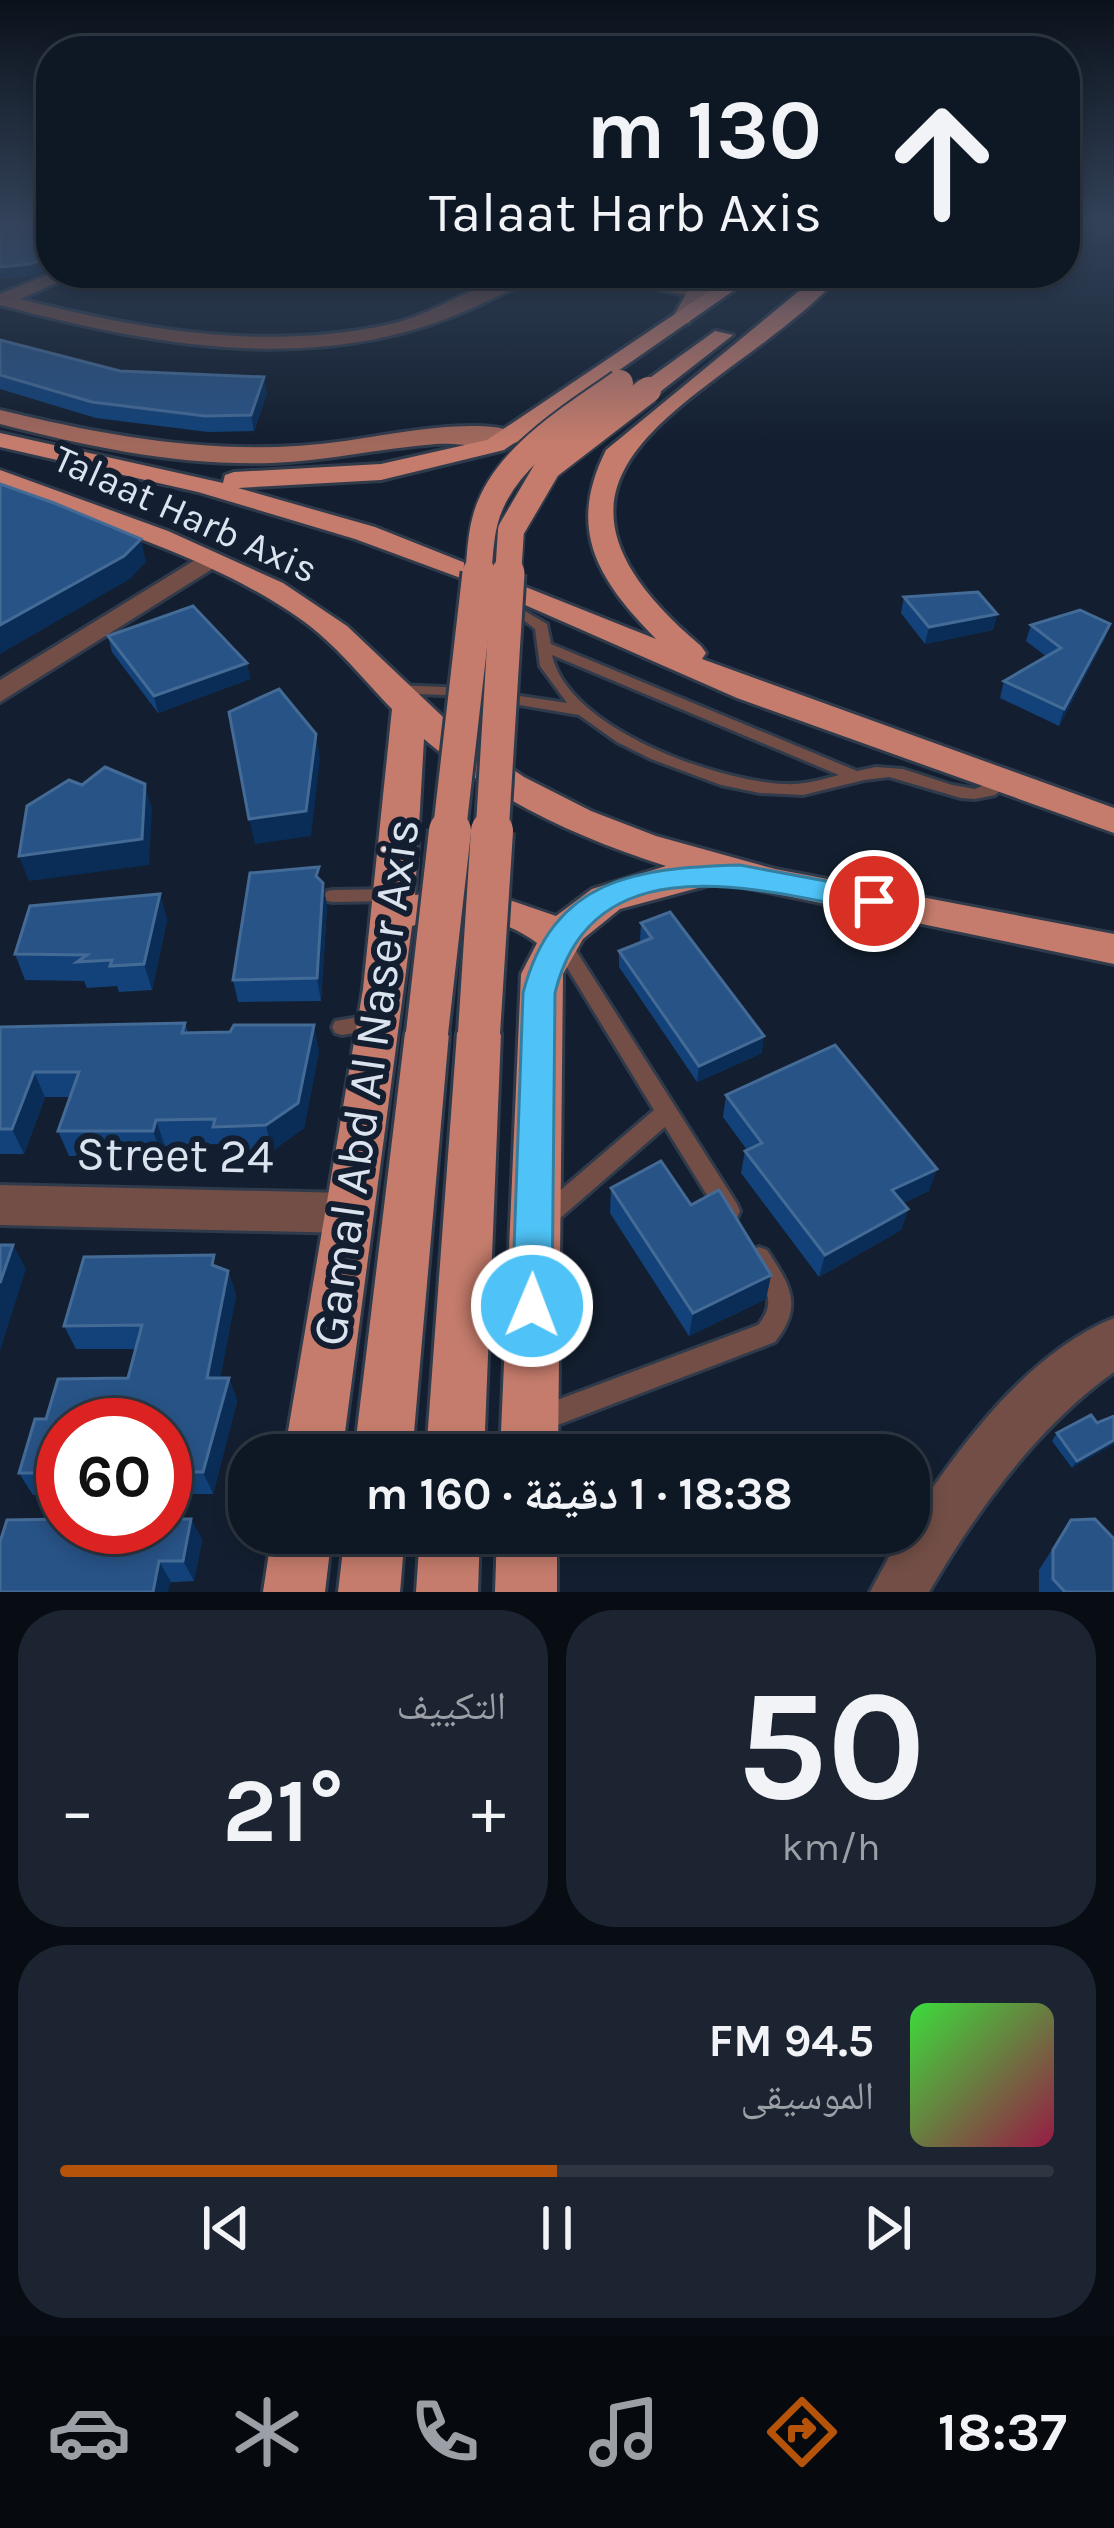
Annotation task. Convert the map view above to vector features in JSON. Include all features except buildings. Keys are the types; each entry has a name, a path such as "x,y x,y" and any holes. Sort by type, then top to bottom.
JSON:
{"main road":[{"path":"152,474 244,480 347,476 438,463 512,438 718,294"},
{"path":"455,1434 511,530 548,467 634,386 750,294"},
{"path":"385,1434 485,518 503,482 529,452 774,294"},
{"path":"749,691 669,636 619,580 598,526 599,494 618,450 807,294"},
{"path":"512,438 529,453 552,461 609,464"},
{"name":"Talaat Harb Axis","path":"0,440 105,453 152,474 276,505 426,554 749,691 1114,821"},
{"name":"Talaat Harb Axis","path":"0,478 208,560 304,608 338,632 401,698 509,785 577,820 740,875 1114,949"},
{"name":"Gamal Abd Al Naser Axis","path":"316,1434 347,1213 360,1024 391,906 406,790 401,698"},
{"path":"529,1434 539,993 559,938 589,908 634,885 659,878 740,875"},
{"path":"391,906 481,902 525,914 559,938"},
{"path":"294,1592 299,1554"},
{"path":"369,1592 373,1554"},
{"path":"447,1592 449,1554"},
{"path":"526,1592 527,1554"}],"street":[{"path":"1,299 166,337 307,341 408,326 480,294"},
{"path":"682,319 697,294"},
{"path":"0,417 105,453 308,453 445,434 512,438"},
{"path":"0,693 208,560"},
{"name":"Street 24","path":"0,1205 347,1213"},
{"path":"898,1592 927,1541 998,1446 1114,1342"}],"lane":[{"path":"524,614 542,627 552,675 579,710"},
{"path":"544,646 855,776"},
{"path":"401,698 467,692 579,710 644,748 749,785 802,790 855,776 899,773 972,795 1001,783"},
{"path":"333,896 391,906"},
{"path":"540,1434 766,1334 780,1316 782,1294 559,938"},
{"path":"533,1227 666,1113"}],"route":[{"path":"532,1306 539,993 548,956 571,923 610,895 659,878 740,875 874,901"}]}
